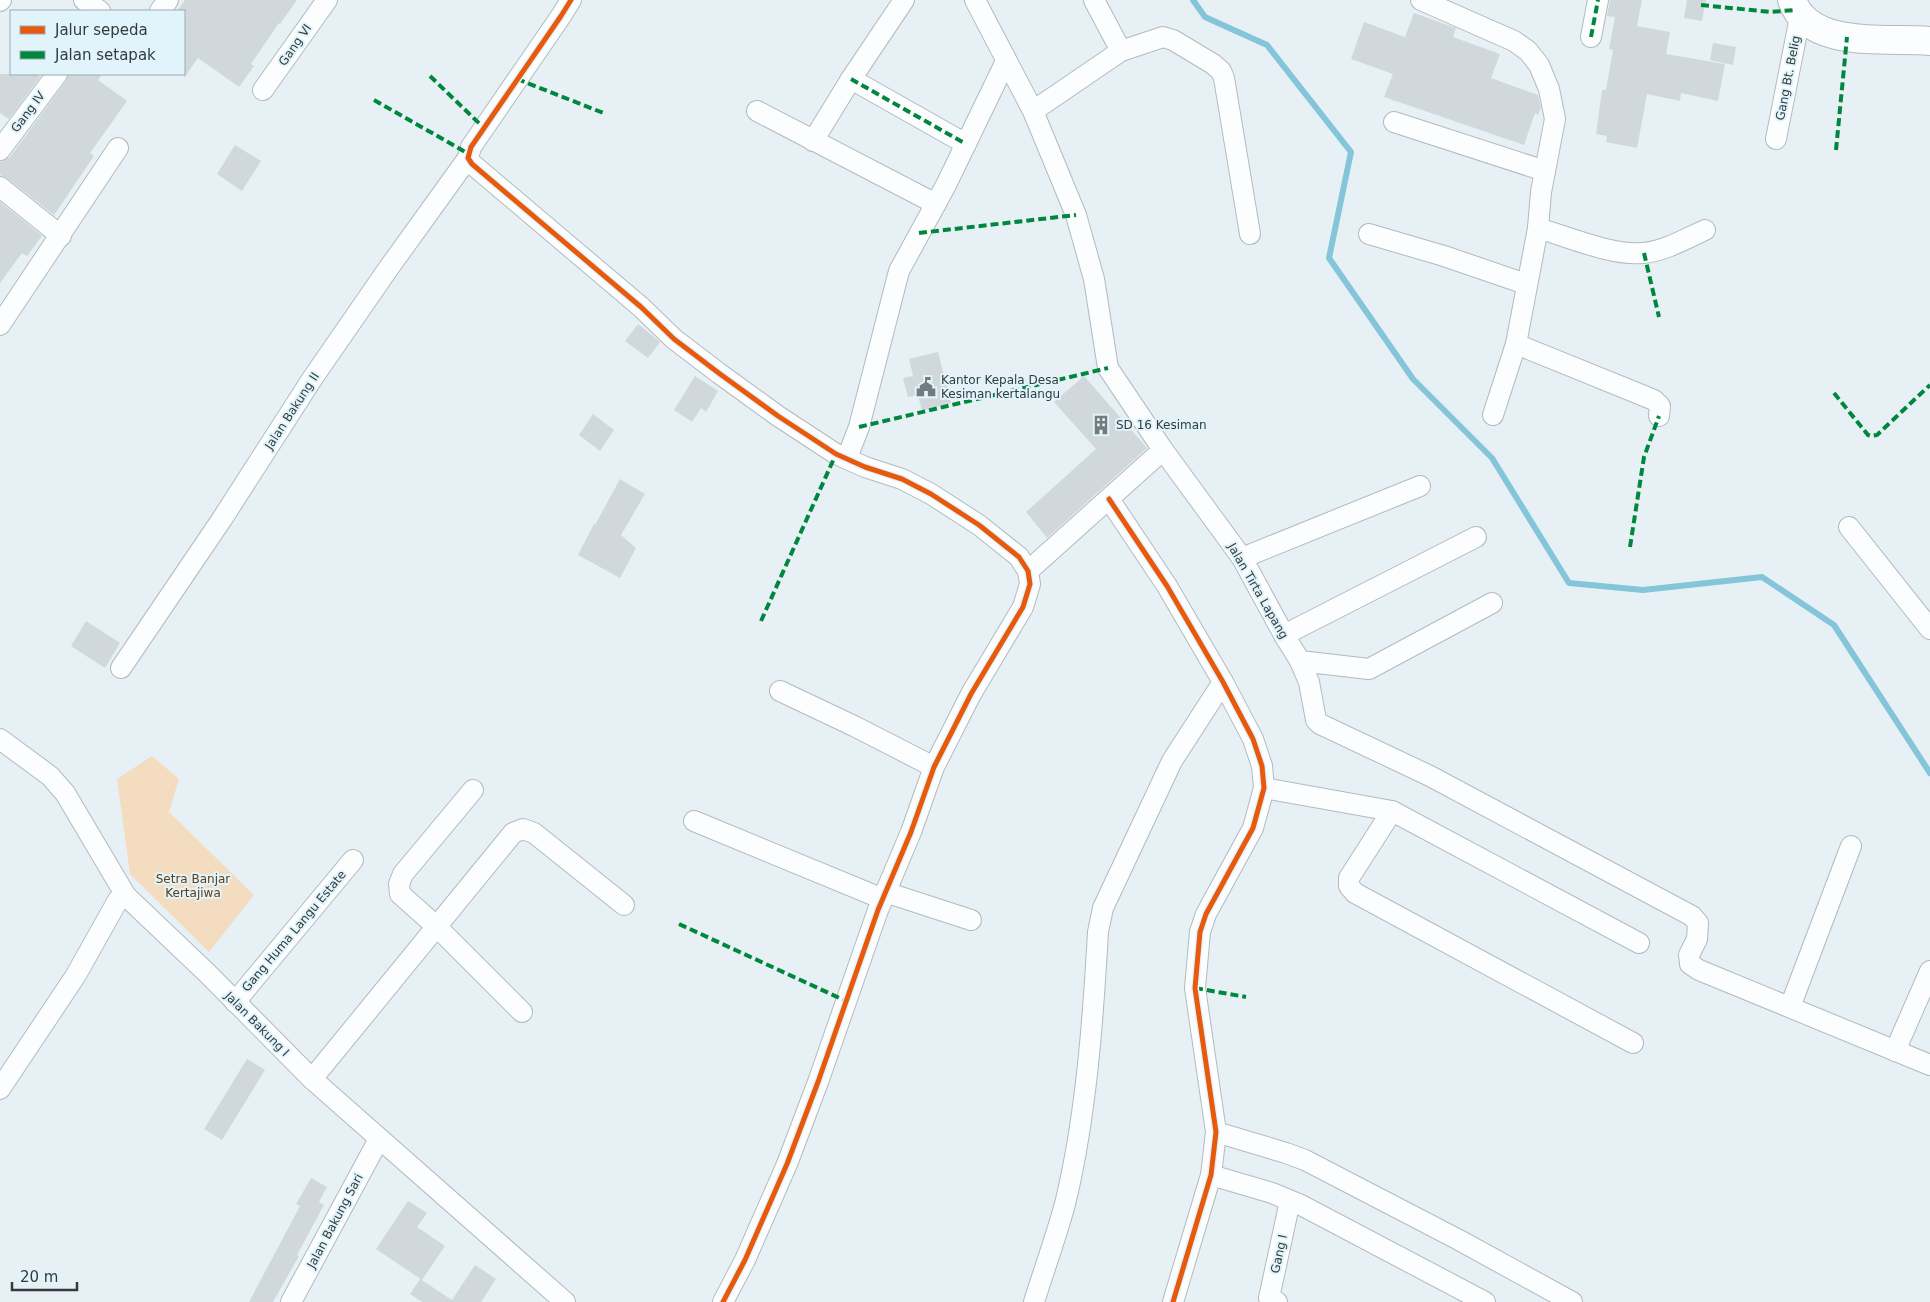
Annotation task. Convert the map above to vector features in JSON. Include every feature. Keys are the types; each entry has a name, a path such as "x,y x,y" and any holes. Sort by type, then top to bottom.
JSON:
{"street":[{"path":"84,0 99,10"},
{"name":"Gang VI","path":"263,90 327,0"},
{"name":"Jalan Bakung II","path":"121,668 222,519 312,379 468,158 471,147 570,0"},
{"path":"813,141 851,79 904,0"},
{"name":"Jalan Tirta Lapang","path":"975,0 1033,111 1079,224 1094,279 1108,368 1162,450 1242,558 1300,661 1309,682 1316,720 1320,724 1430,776 1692,916 1698,923 1697,939 1689,955 1690,964 1699,970 1790,1007"},
{"path":"1094,0 1121,51"},
{"path":"1421,0 1514,41 1528,51 1539,65 1549,89 1555,120 1545,171 1538,228 1516,344 1493,415"},
{"path":"1591,37 1598,0"},
{"path":"1796,8 1822,31 1847,37 1930,41"},
{"name":"Gang Bt. Belig","path":"1776,139 1796,8"},
{"path":"1033,111 1121,51 1163,37 1168,38 1212,64 1221,72 1224,78 1250,234"},
{"path":"847,458 859,427 899,271 936,204 1006,61"},
{"name":"Gang IV","path":"0,150 55,75"},
{"path":"851,79 966,144"},
{"path":"757,111 936,204"},
{"path":"1394,122 1545,171"},
{"path":"0,325 118,148"},
{"path":"468,158 476,167 641,307 674,339 778,416 836,454 865,467 902,479 931,494 979,525 1019,557 1028,571 1030,584 1024,607 971,694 934,767 911,832 884,896 787,1164 749,1252 723,1302"},
{"path":"0,187 61,236"},
{"path":"1538,228 1611,250 1629,253 1644,253 1669,247 1705,230"},
{"path":"1369,234 1444,256 1526,284"},
{"path":"1516,344 1654,400 1660,406 1659,416"},
{"path":"1028,571 1162,450"},
{"path":"1242,558 1420,486"},
{"path":"1109,499 1168,586 1223,682 1253,739 1262,766 1264,788 1253,828 1206,914 1198,949 1195,988 1216,1132 1211,1175 1173,1302"},
{"path":"1849,527 1930,630"},
{"path":"1284,635 1476,537"},
{"path":"1300,661 1369,669 1492,603"},
{"path":"1034,1302 1064,1205 1072,1166 1084,1088 1098,932 1103,908 1172,761 1223,682"},
{"path":"780,691 934,767"},
{"name":"Jalan Bakung I","path":"0,739 56,782 65,793 126,896 236,1002 312,1079 565,1302"},
{"path":"1264,788 1392,811 1639,943"},
{"path":"473,790 404,874 399,884 400,894 436,926 522,1012"},
{"path":"1392,811 1349,878 1349,886 1355,893 1633,1043"},
{"path":"694,821 884,896 971,920"},
{"path":"312,1079 513,833 523,829 534,833 624,905"},
{"path":"1851,846 1790,1007 1930,1065"},
{"name":"Gang Huma Langu Estate","path":"236,1002 352,860"},
{"path":"0,1089 76,975 118,900 126,896"},
{"path":"1896,1051 1930,971"},
{"path":"1216,1132 1305,1160 1459,1240 1572,1302"},
{"name":"Jalan Bakung Sari","path":"298,1300 379,1139"},
{"path":"1211,1175 1290,1201 1336,1223 1485,1302"},
{"name":"Gang I","path":"1276,1302 1269,1298 1290,1201"}],"green space":[{"name":"Setra Banjar Kertajiwa","path":"152,756 179,779 169,812 254,895 209,952 130,874 117,779"}],"building":[{"path":"185,0 297,0 251,64 254,66 239,87 198,58 184,78 185,10 178,10"},
{"path":"1610,0 1642,0 1637,26 1670,32 1666,54 1725,64 1718,101 1681,93 1680,101 1647,94 1637,148 1606,142 1607,136 1596,134 1602,90 1606,90 1613,50 1609,49 1615,17 1607,16"},
{"path":"1687,0 1706,0 1702,21 1684,18"},
{"path":"1414,13 1456,28 1453,37 1500,54 1491,78 1538,95 1541,108 1538,115 1535,113 1524,145 1384,97 1393,74 1351,59 1364,22 1405,37"},
{"path":"1713,43 1736,47 1733,65 1710,60"},
{"path":"0,74 37,75 40,77 9,119 0,113"},
{"path":"69,75 101,75 98,80 127,101 90,153 94,156 54,215 7,178 0,175 0,162 10,157"},
{"path":"235,145 261,161 242,191 217,174"},
{"path":"0,202 42,236 27,256 22,253 0,283"},
{"path":"638,324 660,342 648,358 625,341"},
{"name":"Kantor Kepala Desa Kesiman kertalangu","path":"938,352 951,403 922,411 918,395 908,397 903,378 913,376 909,359"},
{"path":"695,376 718,391 706,412 701,408 692,422 674,410"},
{"path":"1084,376 1147,448 1047,538 1026,512 1096,449 1054,402"},
{"path":"593,414 614,430 600,451 579,435"},
{"path":"620,479 645,494 621,535 636,548 620,578 578,555"},
{"path":"86,621 120,643 105,668 71,646"},
{"path":"247,1059 265,1070 222,1140 204,1129"},
{"path":"311,1178 327,1187 319,1202 324,1205 297,1255 299,1256 273,1302 249,1302 300,1206 296,1204"},
{"path":"408,1201 427,1213 417,1227 445,1246 422,1280 376,1249"},
{"path":"475,1265 496,1279 481,1302 422,1302 410,1294 420,1279 452,1300"}],"waterway":[{"path":"1193,0 1205,17 1267,45 1351,152 1329,258 1413,379 1492,458 1569,583 1643,590 1762,577 1834,625 1930,773"}],"marked path":[{"path":"1591,37 1598,0"},
{"path":"1701,5 1771,12 1795,10"},
{"path":"1836,150 1847,37"},
{"path":"430,76 484,128"},
{"path":"517,79 606,114"},
{"path":"851,79 966,144"},
{"path":"374,100 469,154"},
{"path":"919,233 1076,215"},
{"path":"1644,253 1659,317"},
{"path":"859,427 1108,368"},
{"path":"1834,393 1868,435 1871,436 1877,435 1930,385"},
{"path":"1630,547 1644,457 1659,416"},
{"path":"761,621 836,454"},
{"path":"679,924 846,1001"},
{"path":"1195,988 1246,997"}],"cycle path":[{"path":"571,0 471,147 468,158 472,164 641,307 674,339 720,374 778,416 836,454 865,467 902,479 931,494 979,525 1019,557 1028,571 1030,584 1023,607 971,694 934,767 911,832 878,910 818,1082 787,1164 745,1260 723,1302"},
{"path":"1109,499 1167,586 1223,682 1253,739 1262,766 1264,788 1253,828 1206,914 1200,932 1195,988 1216,1132 1211,1175 1173,1302"}],"place":[{"name":"Kantor Kepala Desa Kesiman kertalangu","path":"926,387"},
{"name":"SD 16 Kesiman","path":"1101,425"}]}
